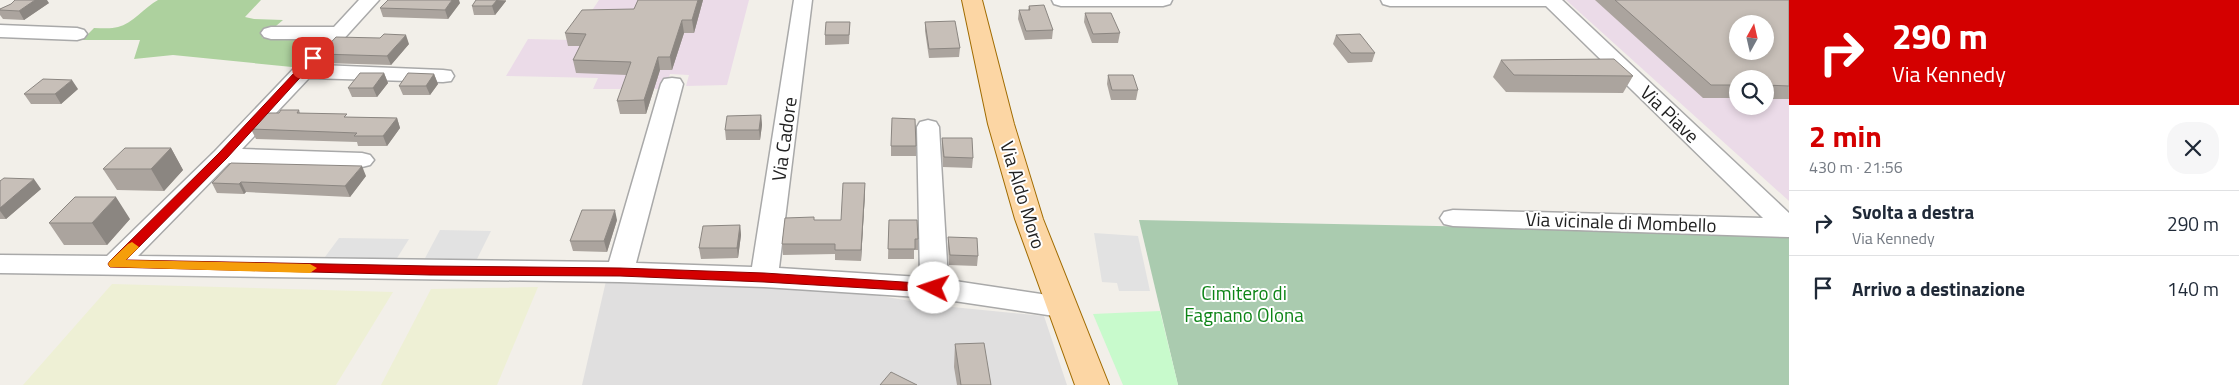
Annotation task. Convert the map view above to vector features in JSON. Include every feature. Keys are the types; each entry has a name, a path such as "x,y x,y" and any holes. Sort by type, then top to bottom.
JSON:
{"main road":[{"name":"Via Aldo Moro","path":"972,0 1010,157 1029,219 1092,385"}],"street":[{"path":"115,264 223,156 301,71 370,0"},
{"name":"Via Cadore","path":"764,277 803,0"},
{"path":"1060,0 1163,0"},
{"path":"1390,0 1552,0"},
{"name":"Via Piave","path":"1552,0 1789,227"},
{"path":"0,31 78,34"},
{"path":"272,33 337,33"},
{"path":"301,71 443,76"},
{"path":"620,272 672,84"},
{"path":"928,127 934,288"},
{"path":"223,156 362,160"},
{"name":"Via vicinale di Mombello","path":"1453,218 1789,227"},
{"path":"0,264 115,264 421,271 620,272 764,277 934,288 1061,307"}],"shaded area":[{"path":"599,0 749,0 727,85 686,86 689,75 670,74 665,89 593,89 598,78 506,76 528,39 572,40"},
{"path":"1566,0 1789,0 1789,201"},
{"path":"440,230 491,231 475,263 423,262"},
{"path":"1094,233 1138,236 1150,291 1119,291 1117,283 1102,282"},
{"path":"339,238 409,239 394,263 322,261"},
{"path":"606,281 843,290 942,306 1044,316 1067,385 582,385"}],"green space":[{"path":"158,0 261,0 245,17 283,20 262,38 323,37 292,67 173,55 134,59 140,40 82,40 94,28 112,28 123,25"},
{"name":"Cimitero di Fagnano Olona","path":"1139,220 1784,233 1789,238 1789,385 1178,385"},
{"path":"112,284 393,292 336,385 23,385"},
{"path":"538,287 497,385 381,385 431,289"},
{"path":"1160,311 1178,385 1123,385 1093,314"}],"building":[{"path":"15,0 35,0 19,11 0,10"},
{"path":"388,0 452,0 445,10 380,8"},
{"path":"476,0 497,0 492,6 472,6"},
{"path":"638,0 698,0 692,20 682,20 670,57 658,57 644,100 617,101 631,62 573,60 586,34 565,33 582,10 634,9"},
{"path":"1615,0 1789,0 1789,86 1774,85 1774,70 1729,70 1729,85 1711,85"},
{"path":"1044,5 1053,30 1026,31 1019,10 1030,10 1029,6"},
{"path":"1085,13 1111,13 1120,33 1093,34"},
{"path":"955,21 960,48 929,49 925,22"},
{"path":"826,22 850,22 849,35 825,35"},
{"path":"384,34 406,35 387,56 320,54 336,37 380,38"},
{"path":"1360,34 1375,53 1351,53 1336,35"},
{"path":"1614,59 1633,76 1514,75 1501,60"},
{"path":"360,73 384,73 373,88 348,88"},
{"path":"408,73 434,74 426,86 399,86"},
{"path":"1108,75 1133,75 1138,90 1112,90"},
{"path":"43,79 72,80 55,94 24,94"},
{"path":"281,110 299,110 297,113 347,114 344,117 397,118 383,136 354,136 357,133 251,129 266,113 279,113"},
{"path":"761,115 759,130 725,130 727,116"},
{"path":"892,118 915,119 916,146 891,146"},
{"path":"942,138 972,138 973,158 944,157"},
{"path":"125,148 171,148 151,169 103,169"},
{"path":"231,163 362,166 345,186 241,182 239,184 212,183"},
{"path":"4,178 34,179 0,208 0,181"},
{"path":"843,183 865,183 861,250 835,250 835,244 782,244 785,218 814,217 814,220 841,220"},
{"path":"75,197 116,197 92,223 49,223"},
{"path":"582,210 615,210 604,241 570,241"},
{"path":"889,220 917,220 918,239 915,239 915,249 888,249"},
{"path":"740,225 737,248 699,248 703,226"},
{"path":"948,237 977,238 978,256 950,255"},
{"path":"984,343 991,385 961,385 955,344"},
{"path":"891,372 917,385 880,385"}],"slow traffic":[{"path":"132,247 115,264 310,268"}],"route":[{"path":"313,58 223,156 115,264 430,271 620,272 764,277 934,288"}]}
